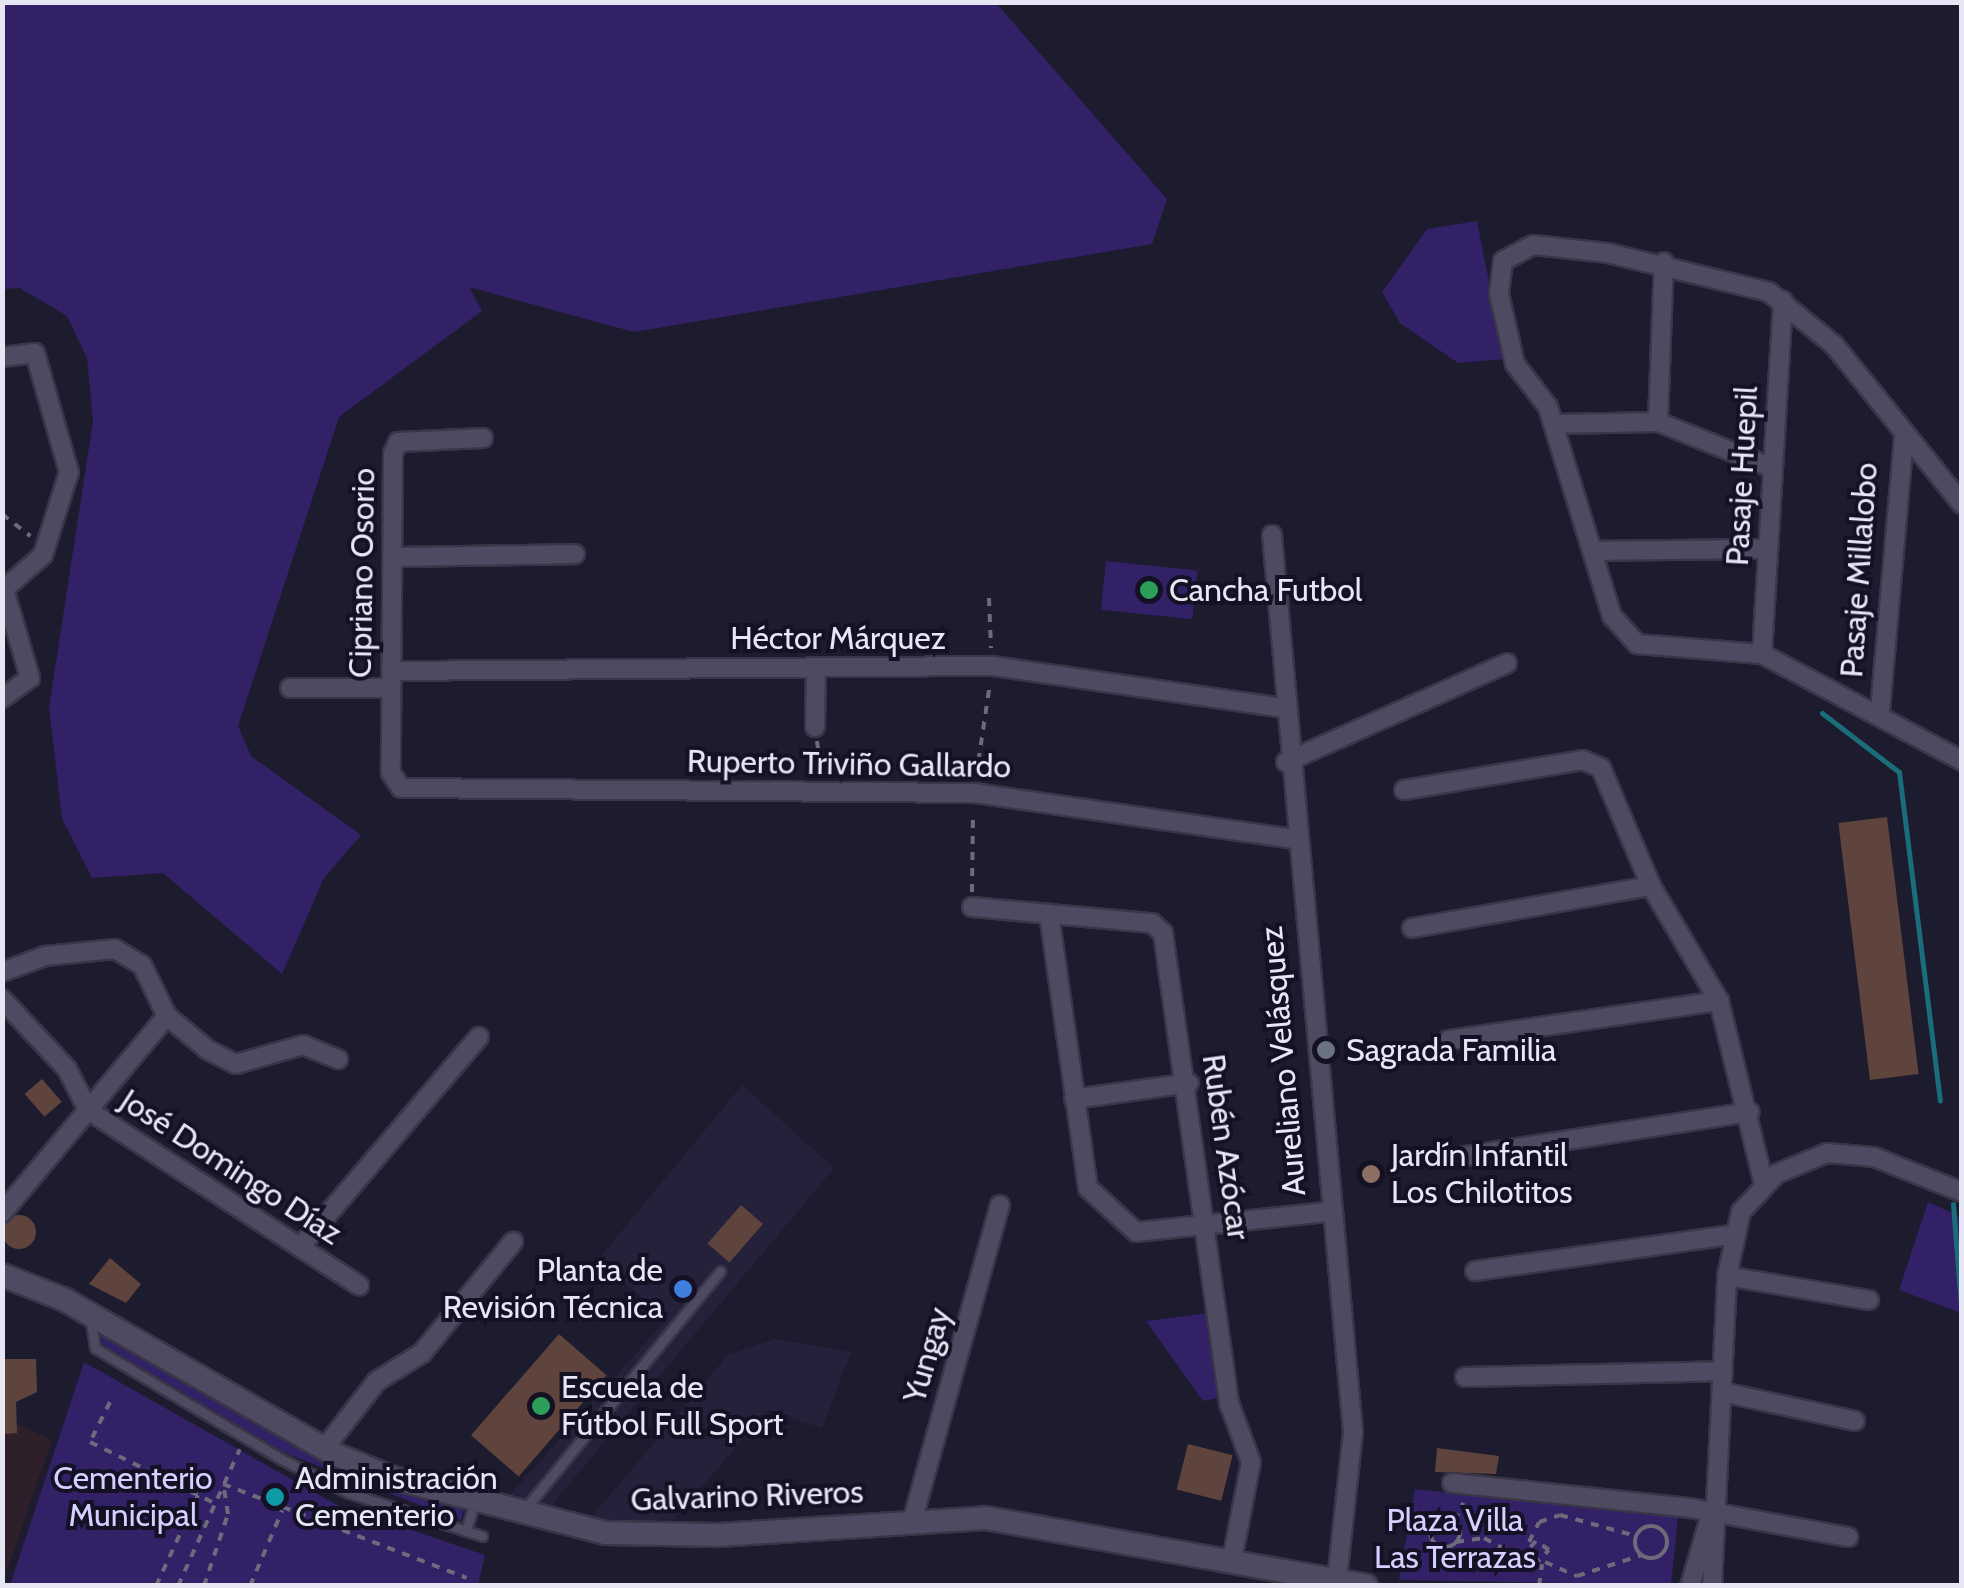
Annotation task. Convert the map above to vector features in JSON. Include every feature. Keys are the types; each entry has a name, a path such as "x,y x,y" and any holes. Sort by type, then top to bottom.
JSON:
{"street":[{"path":"1962,504 1834,345 1783,301 1664,262 1520,248 1503,261 1500,294 1515,364 1555,424 1612,616 1647,650 1762,654 1880,711 1962,761"},
{"path":"1658,422 1664,262"},
{"name":"Pasaje Huepil","path":"1762,654 1783,301"},
{"path":"2,358 34,353 69,472 42,555 4,590 30,678 23,692 2,698"},
{"path":"1555,424 1658,422 1773,468"},
{"name":"Pasaje Millalobo","path":"1880,711 1904,434"},
{"name":"Cipriano Osorio","path":"402,788 391,773 392,557 398,442 483,438"},
{"name":"Aureliano Velásquez","path":"1272,536 1286,762 1327,1212 1354,1432 1336,1579"},
{"path":"1595,551 1768,549"},
{"path":"392,557 575,554"},
{"path":"1286,762 1507,663"},
{"name":"Héctor Márquez","path":"290,688 391,680 992,666 1283,708"},
{"path":"815,727 816,668"},
{"path":"1404,790 1590,761 1608,775 1651,886 1719,1001 1750,1112 1764,1184"},
{"name":"Ruperto Triviño Gallardo","path":"402,788 974,793 1293,839"},
{"path":"1412,928 1651,886"},
{"name":"Rubén Azócar","path":"972,907 1152,923 1163,933 1189,1083 1228,1402 1251,1462 1232,1560"},
{"path":"1049,914 1081,1173 1124,1226 1207,1227 1327,1212"},
{"path":"2,972 45,956 116,949 142,965 167,1016 236,1064 302,1045 338,1059"},
{"name":"José Domingo Díaz","path":"2,999 67,1070 88,1110 359,1285"},
{"path":"1448,1040 1719,1001"},
{"path":"2,1213 167,1016"},
{"path":"300,1247 479,1037"},
{"path":"1074,1099 1189,1083"},
{"path":"1465,1156 1750,1112"},
{"path":"1712,1586 1712,1511 1731,1235 1764,1184 1815,1157 1863,1155 1962,1192"},
{"name":"Yungay","path":"912,1522 1000,1205"},
{"path":"1475,1271 1731,1235"},
{"path":"320,1446 376,1381 422,1354 513,1242"},
{"name":"Galvarino Riveros","path":"2,1275 90,1314 320,1446 475,1499 605,1533 986,1518 1366,1586"},
{"path":"1727,1276 1869,1300"},
{"path":"1465,1377 1723,1372"},
{"path":"1722,1392 1854,1421"},
{"path":"1452,1482 1712,1511 1848,1537"},
{"path":"1690,1586 1712,1511"}],"lane":[{"path":"522,1512 720,1271"},
{"path":"90,1314 95,1348 302,1470 482,1536"},
{"path":"197,1409 210,1385"},
{"path":"302,1470 320,1446"},
{"path":"466,1531 475,1499"}],"path":[{"path":"2,514 42,555"},
{"path":"972,907 974,793 992,666 990,598"},
{"path":"815,727 824,792"},
{"path":"110,1402 90,1442 214,1503"},
{"path":"178,1586 237,1455"},
{"path":"223,1484 282,1511 468,1578"},
{"path":"204,1586 228,1514 223,1484"},
{"path":"156,1586 198,1495"},
{"path":"250,1586 282,1511"},
{"path":"1524,1554 1539,1522 1560,1514 1636,1536"},
{"path":"1456,1542 1454,1521 1433,1523 1433,1542 1456,1542 1484,1538 1544,1563 1555,1574 1577,1576 1642,1555 1662,1553 1665,1534 1648,1526 1636,1536"},
{"path":"1636,1536 1642,1555"},
{"path":"1529,1543 1547,1547 1539,1586"}],"shaded area":[{"name":"Planta de Revisión Técnica","path":"742,1085 834,1168 549,1508 507,1498 667,1319 598,1260"},
{"path":"775,1339 851,1352 822,1428 768,1410 668,1526 589,1520 728,1355"},
{"path":"3,1417 52,1440 3,1582"}],"green space":[{"path":"3,2 996,3 1167,199 1152,244 634,332 469,287 482,311 339,417 238,726 251,756 361,835 324,878 282,974 163,873 92,878 62,818 49,708 93,421 87,358 67,316 20,288 3,289"},
{"path":"1477,221 1504,359 1458,363 1400,323 1382,292 1427,229"},
{"name":"Cancha Futbol","path":"1106,561 1197,571 1192,619 1101,610"},
{"path":"1928,1202 1961,1217 1961,1313 1899,1290"},
{"path":"1217,1312 1228,1396 1203,1401 1146,1321"},
{"path":"100,1328 255,1421 465,1505 461,1521 285,1453 102,1344"},
{"name":"Cementerio Municipal","path":"84,1362 335,1504 485,1555 478,1585 10,1585"},
{"name":"Plaza Villa Las Terrazas","path":"1415,1489 1678,1517 1671,1585 1399,1580"}],"building":[{"path":"1887,817 1919,1074 1870,1080 1838,823"},
{"path":"42,1079 62,1102 44,1117 25,1094"},
{"path":"741,1205 763,1224 729,1263 708,1243"},
{"path":"19,1215 31,1220 36,1232 31,1244 19,1249 7,1244 2,1232 7,1220"},
{"path":"110,1258 141,1284 126,1303 89,1284"},
{"name":"Escuela de Fútbol Full Sport","path":"559,1334 607,1375 519,1476 471,1435"},
{"path":"2,1359 36,1359 37,1392 16,1402 17,1433 2,1434"},
{"path":"1188,1444 1233,1455 1221,1501 1177,1490"},
{"path":"1437,1448 1499,1456 1496,1474 1435,1472"}],"waterway":[{"path":"1822,713 1899,772 1940,1100"},
{"path":"1953,1204 1962,1319"}],"place":[{"name":"Cancha Futbol","path":"1149,590"},
{"name":"Sagrada Familia","path":"1326,1050"},
{"name":"Jardín Infantil Los Chilotitos","path":"1371,1174"},
{"name":"Planta de Revisión Técnica","path":"683,1289"},
{"name":"Escuela de Fútbol Full Sport","path":"541,1406"},
{"name":"Administración Cementerio","path":"275,1497"}]}
